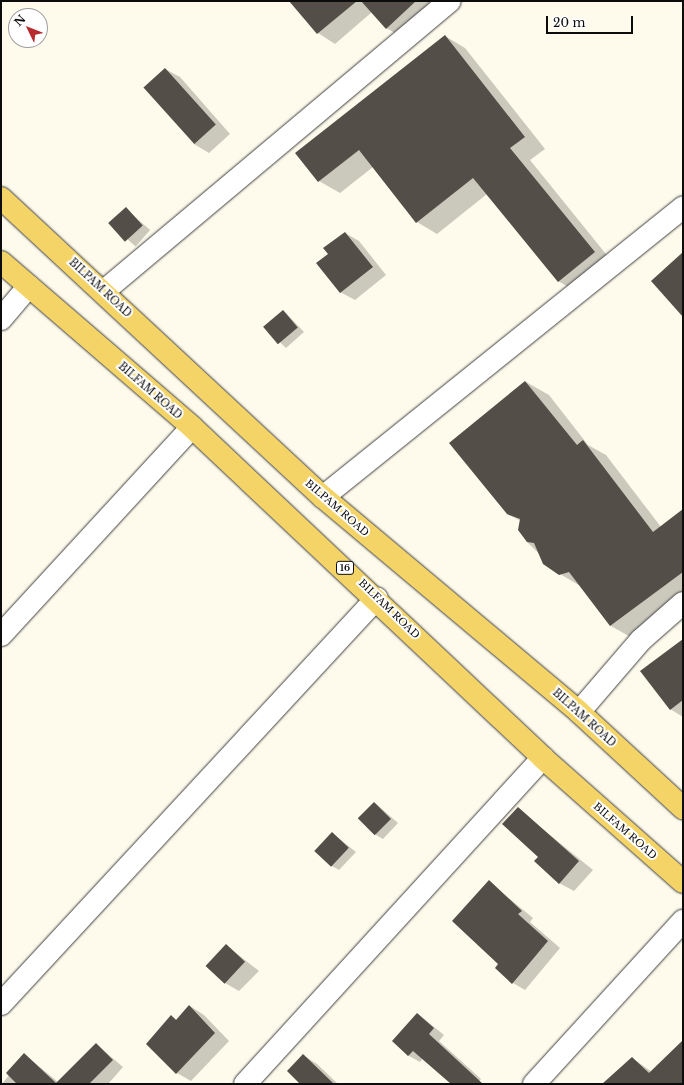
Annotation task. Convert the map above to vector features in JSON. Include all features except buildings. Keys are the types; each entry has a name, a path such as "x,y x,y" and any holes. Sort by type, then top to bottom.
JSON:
{"main road":[{"name":"BILPAM ROAD","path":"1,198 104,291 323,497 579,712 683,808"},
{"name":"BILFAM ROAD","path":"1,262 192,427 377,598 543,758 683,882"}],"street":[{"path":"104,291 450,1"},
{"path":"323,497 683,208"},
{"path":"1,319 29,286"},
{"path":"1,635 192,427"},
{"path":"1,1004 377,598"},
{"path":"579,712 641,640 683,603"},
{"path":"245,1084 543,758"},
{"path":"534,1084 683,921"}]}
